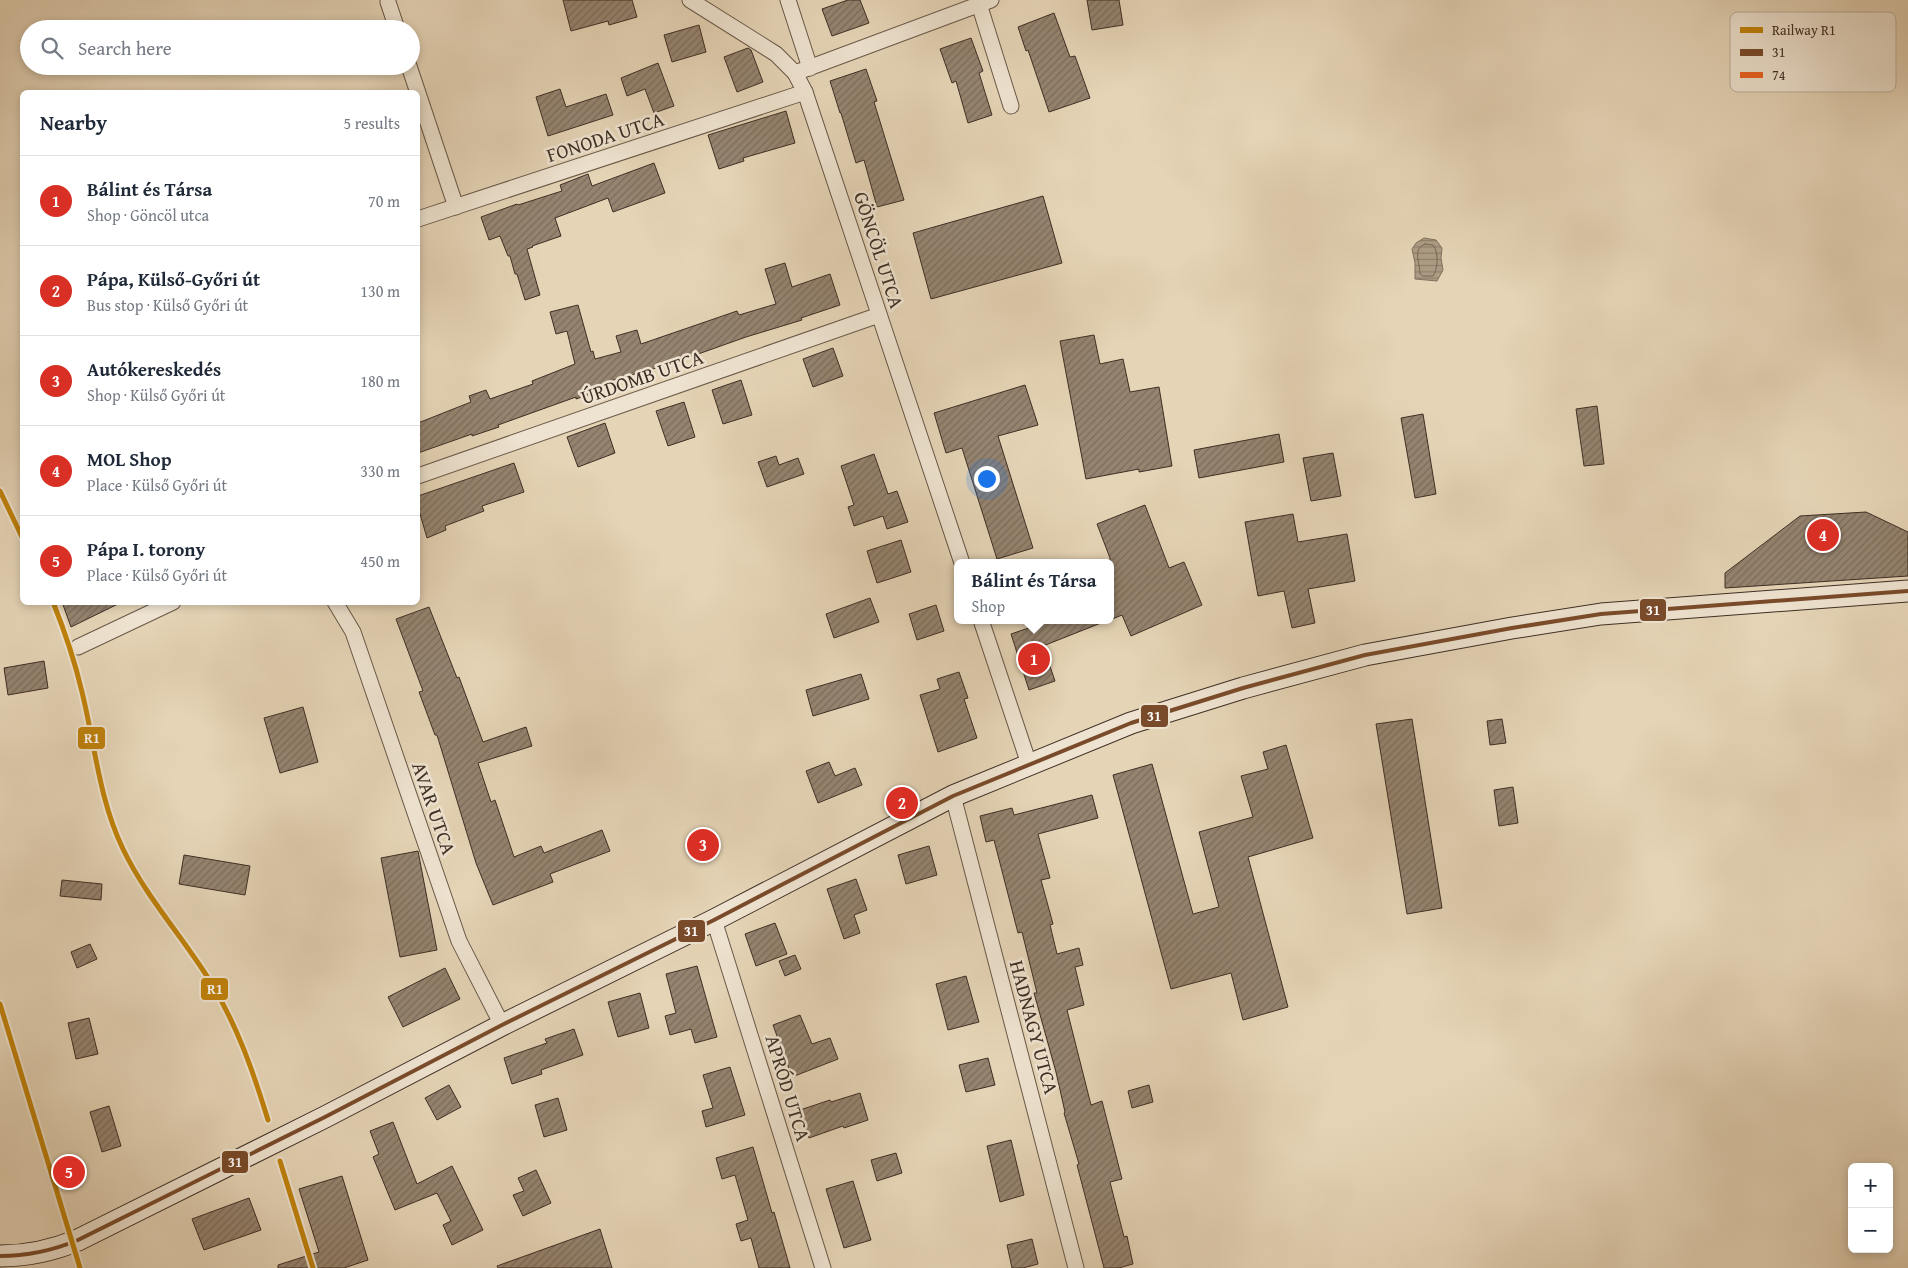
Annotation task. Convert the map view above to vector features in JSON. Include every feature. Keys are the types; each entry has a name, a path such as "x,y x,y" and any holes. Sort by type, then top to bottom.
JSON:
{"main road":[{"path":"0,1256 48,1250 78,1240 714,920 953,796 1131,723 1243,688 1365,655 1601,614 1908,591"}],"street":[{"name":"GÖNCÖL UTCA","path":"690,0 776,54 795,73 805,92 961,559"},
{"path":"788,0 810,68"},
{"path":"388,2 394,20"},
{"path":"795,73 985,2 1011,106"},
{"path":"412,75 417,90"},
{"name":"FONODA UTCA","path":"420,218 805,92"},
{"path":"420,99 456,207"},
{"name":"ÚRDOMB UTCA","path":"420,475 879,315"},
{"path":"78,647 167,605"},
{"name":"AVAR UTCA","path":"337,605 353,632 459,941 502,1025"},
{"path":"982,624 1029,764"},
{"name":"HADNAGY UTCA","path":"953,796 1076,1268"},
{"name":"APRÓD UTCA","path":"714,920 823,1268"}],"water":[{"path":"1424,238 1436,240 1442,248 1443,270 1437,281 1415,279 1415,263 1412,249 1416,243"}],"building":[{"path":"563,0 632,0 637,17 609,25 608,21 571,31"},
{"path":"848,0 860,0 869,23 832,36 822,9"},
{"path":"1087,0 1119,0 1123,25 1092,30"},
{"path":"1054,13 1070,57 1075,56 1090,98 1049,112 1028,50 1026,51 1018,27"},
{"path":"699,25 706,52 672,62 664,35"},
{"path":"971,38 983,71 979,73 992,115 968,123 956,81 952,83 940,49"},
{"path":"748,48 751,50 763,82 737,92 724,57"},
{"path":"658,63 674,106 654,113 645,89 627,96 621,78"},
{"path":"866,69 877,101 874,102 904,200 877,207 864,160 856,163 830,81"},
{"path":"560,89 566,107 606,94 613,115 548,136 536,97"},
{"path":"786,111 795,143 743,158 744,161 719,169 708,135"},
{"path":"654,163 665,193 613,212 608,198 555,218 561,236 527,249 540,295 525,300 510,256 508,256 500,236 489,240 481,217 562,191 560,185 588,174 592,186"},
{"path":"1043,196 1062,263 931,299 913,233"},
{"path":"785,263 792,287 830,274 840,305 801,318 802,320 746,337 670,364 603,383 605,389 576,399 576,397 498,425 499,427 472,436 472,434 420,452 420,422 471,402 469,396 486,390 490,399 533,384 532,381 575,364 567,331 556,334 550,312 578,305 591,352 593,351 595,359 621,352 616,336 637,330 641,344 737,311 739,315 776,304 765,269"},
{"path":"1094,335 1100,364 1123,359 1130,392 1159,387 1172,466 1139,472 1139,469 1086,479 1060,341"},
{"path":"833,348 843,376 813,387 803,359"},
{"path":"741,380 752,415 723,424 712,390"},
{"path":"1025,385 1038,425 998,436 1033,548 997,559 962,448 946,453 934,413"},
{"path":"684,402 695,437 668,446 656,411"},
{"path":"1597,406 1604,464 1584,466 1576,409"},
{"path":"1423,414 1436,494 1415,498 1401,418"},
{"path":"605,423 615,453 578,467 567,437"},
{"path":"1279,434 1284,462 1199,478 1194,450"},
{"path":"1333,453 1341,496 1311,501 1303,458"},
{"path":"874,454 888,494 897,491 908,522 887,529 883,516 854,526 848,507 854,505 841,466"},
{"path":"776,456 779,465 798,458 804,474 767,487 758,462"},
{"path":"514,463 524,492 482,506 484,511 445,526 446,530 427,538 420,514 420,495"},
{"path":"1145,505 1169,568 1184,562 1202,605 1131,636 1122,615 1114,618 1114,559 1110,559 1097,524"},
{"path":"1866,512 1908,532 1908,576 1725,588 1725,573 1800,516"},
{"path":"1293,514 1298,542 1347,534 1355,581 1308,589 1315,623 1292,628 1284,591 1258,596 1245,522"},
{"path":"901,540 911,572 877,583 867,551"},
{"path":"870,598 879,622 834,638 826,614"},
{"path":"63,605 116,605 71,627"},
{"path":"936,605 944,631 917,640 909,614"},
{"path":"429,607 457,678 459,677 483,742 526,727 532,746 478,763 491,802 495,800 514,857 541,846 544,853 602,830 610,851 550,874 553,882 493,905 476,863 437,735 435,735 419,692 423,691 396,619"},
{"path":"1040,624 1098,624 1043,646 1055,681 1029,690 1011,634"},
{"path":"44,661 48,688 8,695 4,668"},
{"path":"959,672 968,698 964,699 977,738 938,752 920,695 940,689 937,679"},
{"path":"861,674 869,699 813,716 806,690"},
{"path":"303,707 318,762 280,773 264,718"},
{"path":"1412,719 1442,908 1407,914 1376,724"},
{"path":"1502,719 1506,743 1490,745 1487,721"},
{"path":"1286,745 1313,838 1248,857 1288,1007 1243,1020 1231,973 1171,989 1113,775 1152,764 1193,914 1219,907 1199,832 1253,817 1241,776 1268,769 1263,752"},
{"path":"829,762 835,776 855,768 862,785 818,803 806,771"},
{"path":"1513,787 1518,823 1499,826 1494,790"},
{"path":"1092,795 1098,818 1038,834 1050,878 1041,880 1053,924 1050,925 1057,954 1079,948 1083,965 1075,967 1084,1005 1067,1010 1091,1105 1102,1101 1122,1179 1110,1182 1124,1237 1127,1236 1133,1264 1119,1268 1104,1268 1077,1165 1079,1164 1064,1113 1056,1072 1034,993 1037,993 1022,932 1018,933 994,840 986,842 980,816 1012,808 1014,815"},
{"path":"929,846 937,875 906,884 898,855"},
{"path":"418,851 437,950 400,957 381,858"},
{"path":"184,855 250,866 245,895 179,884"},
{"path":"856,879 867,910 854,915 860,933 844,939 827,889"},
{"path":"62,880 102,884 101,900 60,896"},
{"path":"775,923 787,954 756,966 745,934"},
{"path":"90,944 97,959 77,968 71,952"},
{"path":"795,955 801,969 785,976 779,961"},
{"path":"697,966 717,1037 695,1043 691,1029 670,1035 665,1016 676,1013 666,974"},
{"path":"445,968 460,999 403,1027 388,997"},
{"path":"966,976 979,1022 948,1030 936,984"},
{"path":"640,993 649,1028 618,1037 608,1002"},
{"path":"800,1015 812,1044 830,1038 838,1059 792,1077 773,1025"},
{"path":"89,1018 98,1054 76,1059 68,1023"},
{"path":"574,1029 583,1055 541,1070 542,1074 512,1084 504,1058 547,1043 545,1039"},
{"path":"988,1058 995,1085 966,1092 959,1065"},
{"path":"730,1067 745,1115 706,1127 702,1111 713,1108 703,1075"},
{"path":"449,1085 461,1107 437,1120 425,1098"},
{"path":"1149,1085 1153,1102 1132,1108 1128,1091"},
{"path":"860,1093 868,1120 844,1128 843,1126 809,1138 800,1110"},
{"path":"558,1098 567,1130 544,1137 535,1105"},
{"path":"109,1106 121,1146 102,1152 90,1112"},
{"path":"393,1122 417,1184 452,1166 483,1230 452,1245 443,1225 451,1221 437,1193 395,1210 373,1157 379,1154 370,1131"},
{"path":"1011,1140 1024,1195 1000,1202 987,1146"},
{"path":"753,1147 790,1268 759,1268 751,1238 741,1241 736,1224 748,1220 735,1175 722,1179 716,1158"},
{"path":"896,1153 902,1173 877,1181 871,1160"},
{"path":"77,1160 81,1179 62,1184 57,1165"},
{"path":"536,1170 551,1203 523,1216 513,1195 524,1191 518,1178"},
{"path":"342,1176 368,1260 344,1268 278,1268 278,1265 319,1252 299,1189"},
{"path":"853,1181 871,1240 844,1248 826,1189"},
{"path":"249,1198 261,1230 204,1250 192,1219"},
{"path":"600,1229 612,1268 498,1268 497,1266"},
{"path":"1032,1239 1038,1264 1023,1268 1012,1268 1007,1245"}],"rail line":[{"name":"R1","path":"0,491 20,533"},
{"name":"R1","path":"54,605 76,670 87,712 98,772 115,830 142,884 199,964 220,998 244,1049 268,1120"},
{"name":"R1","path":"0,1004 80,1268"},
{"name":"R1","path":"280,1161 313,1268"}],"transit line":[{"name":"31","path":"0,1256 40,1252 78,1240 714,920 953,796 1131,723 1243,688 1365,655 1512,628 1601,614 1908,591"}],"place":[{"name":"MOL Shop","path":"1823,535"},
{"name":"Bálint és Társa","path":"1034,659"},
{"name":"Pápa, Külső-Győri út","path":"902,803"},
{"name":"Autókereskedés","path":"703,845"},
{"name":"Pápa I. torony","path":"69,1172"}]}
